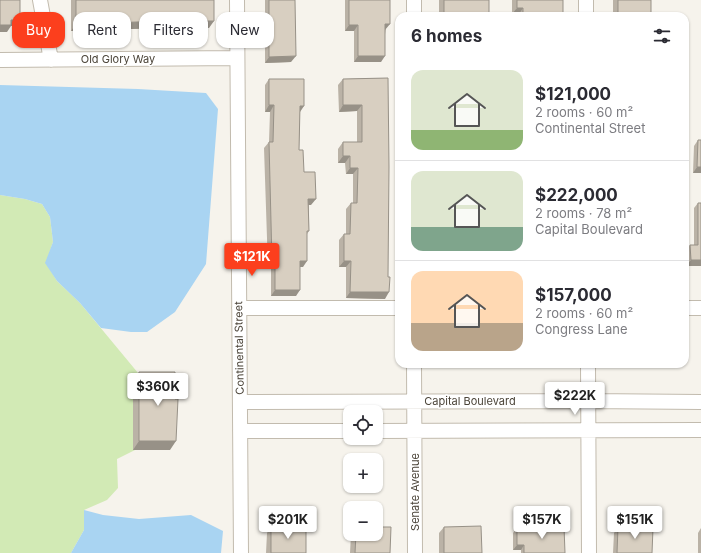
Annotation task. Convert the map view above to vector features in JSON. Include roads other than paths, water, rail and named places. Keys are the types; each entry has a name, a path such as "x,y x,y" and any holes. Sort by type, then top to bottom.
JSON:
{"street":[{"path":"40,0 51,60"},
{"name":"Continental Street","path":"237,0 241,553"},
{"path":"414,0 414,12"},
{"path":"586,0 586,12"},
{"name":"Old Glory Way","path":"0,60 237,58"},
{"path":"239,308 395,308"},
{"path":"689,308 701,308"},
{"name":"Senate Avenue","path":"414,368 415,553"},
{"path":"588,368 589,553"},
{"name":"Capital Boulevard","path":"240,402 701,402"},
{"path":"383,431 701,430"},
{"path":"240,431 343,431"}],"water":[{"path":"0,85 138,89 206,93 218,109 206,264 175,312 147,332 131,332 101,328 80,303 57,281 45,263 53,242 50,217 42,204 25,199 0,195"},
{"path":"84,510 103,515 139,519 191,515 223,531 221,553 71,553 84,530"}]}
